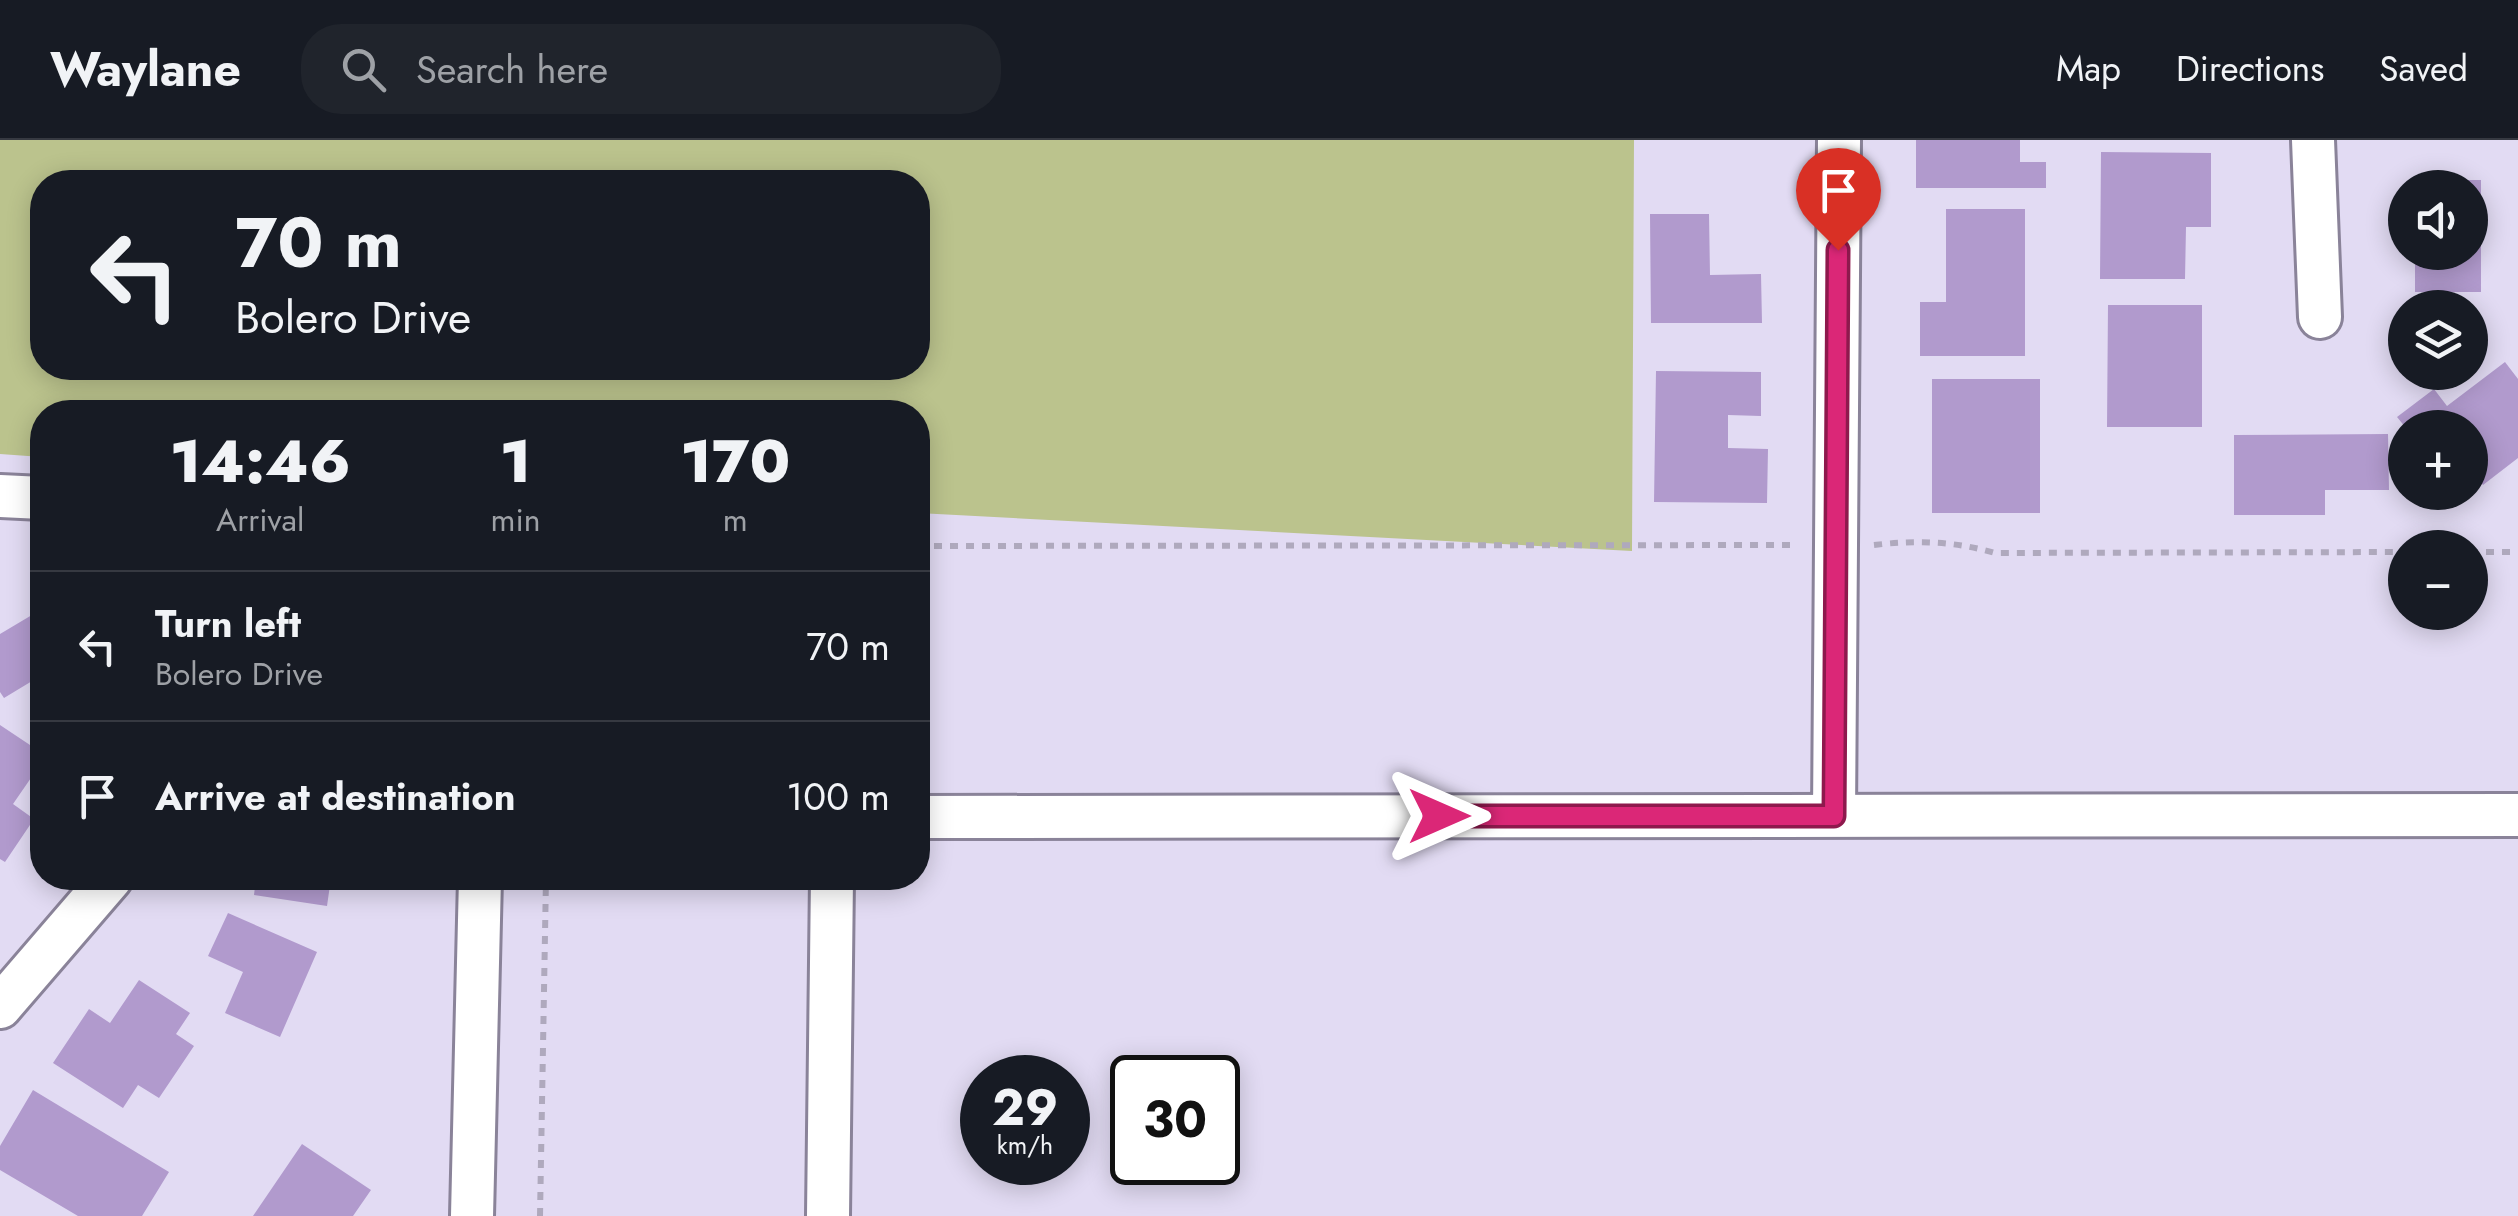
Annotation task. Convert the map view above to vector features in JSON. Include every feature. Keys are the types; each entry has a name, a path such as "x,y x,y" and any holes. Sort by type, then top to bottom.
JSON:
{"street":[{"path":"1834,816 1839,140"},
{"path":"2313,140 2320,317"},
{"path":"0,496 30,497"},
{"path":"930,817 2518,815"},
{"path":"0,1007 101,890"},
{"path":"472,1216 480,890"},
{"path":"828,1216 832,890"}],"path":[{"path":"1872,546 1930,541 1964,544 1994,553 2388,552"},
{"path":"930,546 1800,545"},
{"path":"2488,552 2518,552"},
{"path":"540,1216 546,890"}],"green space":[{"path":"0,140 1634,140 1632,551 930,514 930,400 30,400 30,456 0,454"}],"building":[{"path":"1916,140 2020,140 2020,162 2046,162 2046,188 1916,188"},
{"path":"2101,152 2211,153 2211,227 2186,227 2185,279 2100,279"},
{"path":"1946,209 2025,209 2025,356 1920,356 1920,302 1946,302"},
{"path":"1650,214 1709,214 1710,275 1761,274 1762,323 1651,323"},
{"path":"2415,270 2481,270 2481,290 2415,290"},
{"path":"2108,305 2202,305 2202,427 2107,427"},
{"path":"2505,362 2518,379 2518,458 2488,481 2488,410 2406,410 2433,390 2447,406 2468,390 2488,390 2488,375"},
{"path":"1656,371 1761,372 1761,416 1728,415 1728,448 1768,449 1767,503 1654,502"},
{"path":"1932,379 2040,379 2040,513 1932,513"},
{"path":"2388,434 2388,490 2325,490 2325,515 2234,515 2234,435"},
{"path":"30,616 30,682 4,698 0,692 0,634"},
{"path":"0,725 30,745 30,779 13,804 30,816 30,825 5,862 0,859"},
{"path":"255,890 329,890 327,906 254,895"},
{"path":"228,913 317,952 280,1037 225,1013 243,972 208,956"},
{"path":"139,980 190,1013 176,1034 194,1046 159,1098 138,1085 123,1108 53,1063 89,1009 110,1023"},
{"path":"33,1090 169,1172 142,1216 78,1216 0,1170 0,1146"},
{"path":"302,1144 371,1190 353,1216 253,1216"}],"route":[{"path":"1439,816 1834,816 1838,250"}]}
